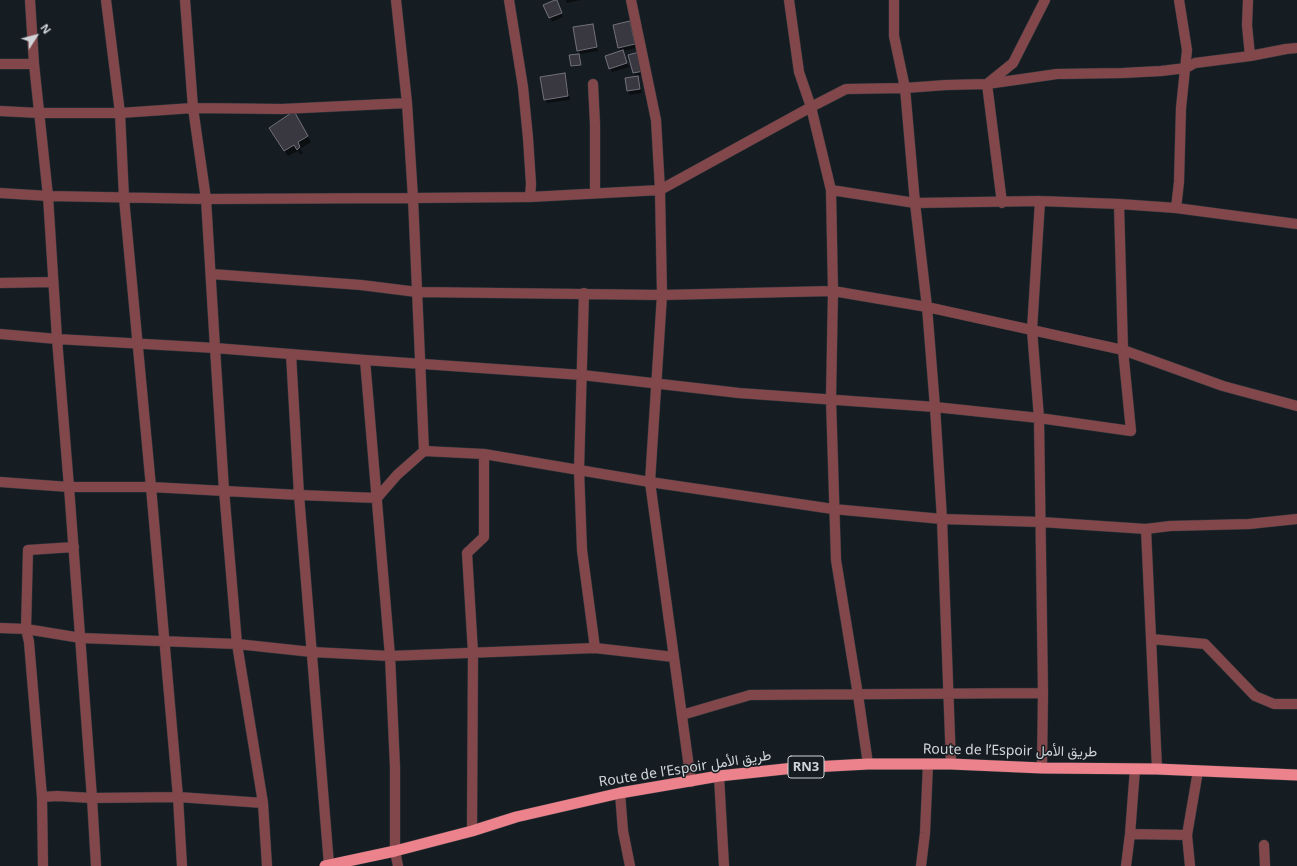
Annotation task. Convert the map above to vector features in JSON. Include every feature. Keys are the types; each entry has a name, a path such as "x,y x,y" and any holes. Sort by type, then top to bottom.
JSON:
{"highway":[{"name":"Route de l’Espoir طريق الأمل","path":"327,866 395,851 516,818 620,793 719,776 794,768 868,764 950,764 1042,768 1157,769 1297,775"}],"street":[{"path":"30,0 34,64 48,196 57,339 81,638 96,866"},
{"path":"106,0 120,113 124,198 178,797 182,866"},
{"path":"185,0 193,108 206,199 214,348 237,644 262,803 267,866"},
{"path":"396,0 407,103 413,198 424,451"},
{"path":"509,0 527,131 531,184 530,196"},
{"path":"631,0 656,120 660,190 662,295 650,482 691,782"},
{"path":"789,0 799,72 811,107 831,190 833,291 831,399 836,560 868,764"},
{"path":"894,0 894,36 905,88 915,203 927,307 935,407 942,519 950,764"},
{"path":"987,84 1013,63 1045,0"},
{"path":"1176,208 1179,182 1181,108 1187,50 1179,0"},
{"path":"1248,0 1247,25 1250,56"},
{"path":"0,193 48,196 206,199 530,196 660,190 846,89 905,88 946,84 987,84 1057,74 1161,71 1186,68 1195,64 1297,48"},
{"path":"0,64 34,64"},
{"path":"593,84 595,124 595,193"},
{"path":"987,84 1002,203"},
{"path":"0,111 39,113 120,113 193,108 282,109 407,103"},
{"path":"831,190 915,203 1002,203 1040,201 1176,208 1297,224"},
{"path":"1040,201 1032,330 1039,418 1043,693 1042,768"},
{"path":"0,334 582,375 739,393 935,407 1039,418 1131,431 1123,350 1119,204"},
{"path":"210,274 354,284 417,292 662,295 833,291 927,307 1123,350 1223,386 1297,406"},
{"path":"0,283 53,282"},
{"path":"584,293 579,470 582,550 595,648"},
{"path":"291,354 299,495 327,866"},
{"path":"365,360 390,656 395,766 395,851 398,866"},
{"path":"377,498 397,475 424,451 484,454 650,482 834,509 942,519 1041,522 1146,529 1170,526 1249,524 1297,519"},
{"path":"472,831 473,653 466,554 484,537 484,454"},
{"path":"0,482 70,487 151,487 377,498"},
{"path":"1146,529 1157,769"},
{"path":"43,866 42,797 29,642 26,629 28,550 74,546"},
{"path":"0,628 26,629 81,638 237,644 312,652 390,656 595,648 674,658"},
{"path":"1151,639 1205,644 1255,696 1274,704 1297,704"},
{"path":"682,714 750,695 1043,693"},
{"path":"921,866 925,833 928,764"},
{"path":"1126,866 1135,769"},
{"path":"1190,866 1187,835 1198,771"},
{"path":"719,776 724,866"},
{"path":"620,793 623,831 630,866"},
{"path":"42,797 178,797 262,803"},
{"path":"1130,834 1187,835"},
{"path":"1264,845 1265,866"}],"building":[{"path":"557,0 562,13 549,18 543,5"},
{"path":"630,21 635,44 618,48 613,25"},
{"path":"593,24 597,47 577,51 573,27"},
{"path":"623,50 627,63 609,69 605,56"},
{"path":"639,52 644,71 633,73 628,55"},
{"path":"579,54 581,65 571,66 569,55"},
{"path":"565,73 568,96 544,100 540,77"},
{"path":"638,76 640,89 627,91 625,78"},
{"path":"294,111 308,136 298,142 300,147 297,150 294,145 284,151 269,128"}]}
